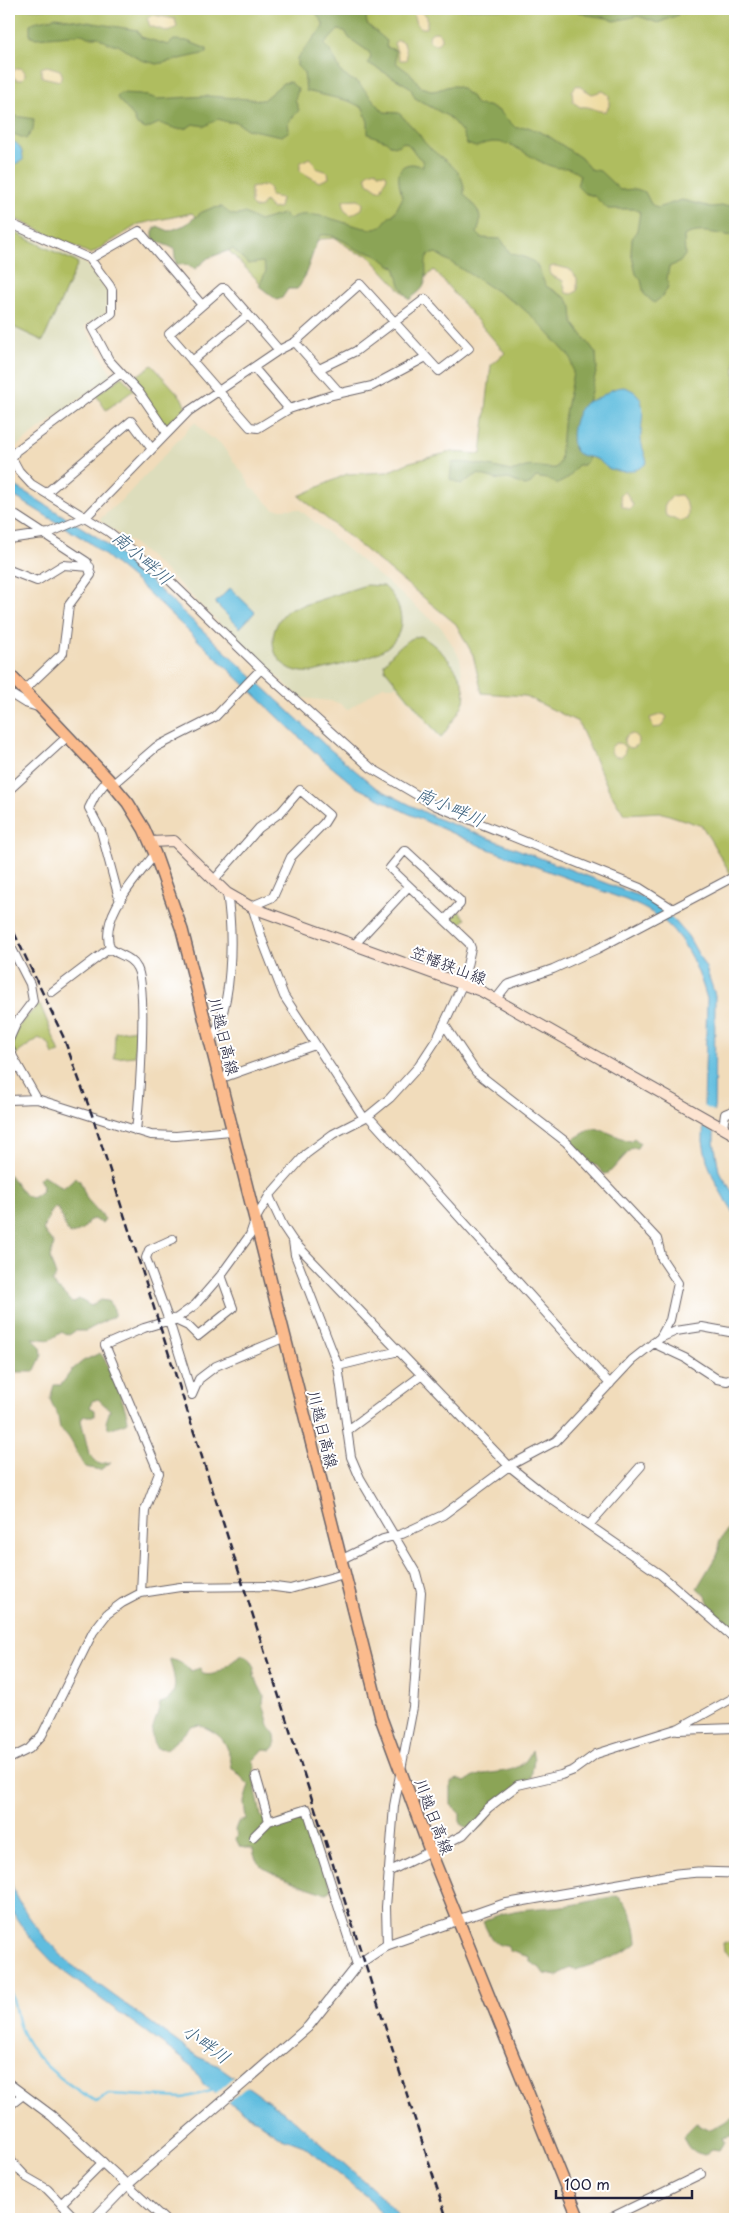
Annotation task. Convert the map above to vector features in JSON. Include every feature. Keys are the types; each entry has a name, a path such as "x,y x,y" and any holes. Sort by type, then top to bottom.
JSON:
{"main road":[{"name":"川越日高線","path":"9,674 111,781 138,818 155,854 182,930 283,1338 381,1718 431,1853 579,2219"},
{"name":"笠幡狭山線","path":"150,842 174,841 227,893 253,908 463,983 496,999 735,1135"}],"street":[{"path":"9,223 90,259 112,290 112,313 93,325 93,332 109,360 139,392 167,433"},
{"path":"90,259 139,231 202,305"},
{"path":"9,539 47,534 84,518 197,405 279,350 295,342 360,284 395,322 426,357 442,371 468,348 425,299 395,322 356,351 319,369"},
{"path":"279,350 225,288 169,334 250,427 258,428 289,409 340,393 372,386 426,357"},
{"path":"192,361 248,314"},
{"path":"295,342 340,393"},
{"path":"254,368 289,409"},
{"path":"121,373 16,451 12,458 19,471 31,484 127,544 164,575 260,671 371,768 400,787 434,805 640,888 670,910"},
{"path":"46,492 131,421 152,449"},
{"path":"9,511 47,534 87,562 90,567 91,576 69,605 63,653 24,690"},
{"path":"9,570 37,581 63,565 90,567"},
{"path":"120,902 101,831 89,808 95,796 111,781 156,747 215,717 260,671"},
{"path":"9,693 25,703 41,708"},
{"path":"9,790 67,736"},
{"path":"214,880 259,828 280,812 300,790 329,816 291,857 273,897 252,906 262,942 284,996 315,1045 325,1055 366,1117 610,1384"},
{"path":"141,1593 145,1510 160,1473 105,1344 144,1328 171,1320 195,1305 250,1235 255,1220 269,1196 306,1154 332,1134 366,1117 390,1098 419,1066 444,1024 463,983 471,948 469,943 446,920 390,868 404,851 460,901 460,904 446,920"},
{"path":"136,1131 139,1108 142,1016 140,976 131,960 110,948 107,932 120,902 155,854"},
{"path":"496,999 507,985 562,965 735,876"},
{"path":"354,945 409,886"},
{"path":"209,1043 216,1034 220,1022 230,966 231,920 227,893"},
{"path":"9,943 30,984 33,1001 17,1022 9,1040"},
{"path":"52,992 110,948"},
{"path":"444,1024 476,1072 566,1142 657,1239 662,1259 678,1283 670,1320 660,1338"},
{"path":"9,1045 12,1057 37,1099"},
{"path":"219,1079 315,1045"},
{"path":"9,1100 37,1099 151,1135 176,1136 232,1131"},
{"path":"721,1127 724,1114 735,1110"},
{"path":"269,1196 283,1226 293,1241 509,1466 661,1575 735,1639"},
{"path":"173,1239 149,1250 146,1258 171,1320 192,1395 199,1379 216,1366 243,1352 283,1338"},
{"path":"293,1241 295,1254 338,1366 351,1457 360,1478 416,1572 421,1592 413,1707 394,1806 386,1906 387,1945"},
{"path":"171,1320 188,1326 198,1336 233,1308 221,1274"},
{"path":"340,1560 443,1515 509,1466 556,1441 632,1360 660,1338 676,1331 702,1327 735,1332"},
{"path":"653,1343 685,1358 716,1379 727,1381 735,1377"},
{"path":"338,1366 399,1351"},
{"path":"348,1430 422,1375"},
{"path":"590,1525 641,1466"},
{"path":"9,1759 29,1748 42,1735 93,1632 108,1614 141,1593 194,1586 268,1586 290,1588 344,1574"},
{"path":"388,1872 431,1853 463,1835 488,1808 518,1785 561,1775 574,1770 596,1754 673,1730 735,1697"},
{"path":"673,1730 735,1728"},
{"path":"256,1776 269,1821"},
{"path":"253,1837 269,1821 307,1808 357,1965"},
{"path":"94,2219 127,2184 308,2027 357,1965 387,1945 504,1904 652,1878 698,1872 735,1873"},
{"path":"9,2084 52,2116 164,2219"},
{"path":"9,2106 23,2095"},
{"path":"9,2159 26,2177 47,2189 76,2219"},
{"path":"61,2204 103,2162"},
{"path":"608,2219 701,2174"}],"shaded area":[{"path":"9,227 85,263 107,291 106,313 84,326 112,375 9,452"},
{"path":"195,422 209,437 220,443 247,479 250,486 274,509 299,509 443,629 460,658 465,701 441,740 397,686 383,686 347,710 339,703 301,698 237,641 167,572 133,543 102,523 100,519 127,495"}],"green space":[{"path":"9,9 735,9 735,881 702,826 660,812 624,814 609,790 578,722 525,696 482,693 473,655 456,624 299,496 347,474 387,472 410,462 451,452 481,454 491,365 505,353 434,270 405,295 368,255 355,252 336,238 320,239 265,288 192,213 139,224 91,254 9,216"},
{"path":"313,9 369,9 366,17 367,24 387,41 386,47 395,50 396,63 412,75 421,87 434,91 451,86 462,89 471,96 476,105 488,106 499,111 516,128 528,127 547,135 581,158 590,169 600,171 620,190 636,189 645,192 651,204 657,208 682,200 711,207 735,205 735,236 697,232 684,236 685,255 680,262 669,267 668,287 663,296 654,303 644,294 641,280 636,274 631,252 632,239 637,230 640,212 636,209 608,209 594,196 584,193 577,186 580,175 574,171 551,166 507,144 498,142 487,143 476,147 467,144 462,132 449,117 415,98 410,87 368,63 371,57 369,52 349,38 345,31 338,30 324,45 332,54 343,74 359,84 384,112 399,113 433,151 457,171 464,185 464,194 480,215 477,233 482,238 501,239 510,253 532,261 538,267 546,286 566,298 572,307 573,323 596,353 597,369 587,406 585,444 588,460 584,465 578,465 568,478 562,482 557,484 551,480 536,477 529,485 525,486 509,479 499,480 478,474 461,484 450,479 452,463 457,462 512,471 526,467 556,468 560,462 563,424 573,373 571,358 536,320 520,306 436,253 428,255 424,285 409,300 400,285 395,267 375,254 358,250 339,238 331,235 320,235 300,286 297,289 288,289 282,298 277,300 259,286 266,271 263,262 248,264 233,249 208,258 195,269 187,265 176,264 174,249 153,238 153,231 157,226 169,231 185,225 202,212 222,207 233,215 245,213 259,221 283,214 290,219 299,215 308,215 330,218 363,228 373,229 380,227 394,214 402,199 399,178 401,169 411,164 423,166 422,160 404,142 397,146 390,145 386,141 368,134 368,122 363,108 349,101 306,91 304,73 297,66 297,58 323,27 323,23"},
{"path":"572,9 675,9 678,15 658,23 638,16 614,21 587,15"},
{"path":"56,17 137,30 141,37 168,45 174,40 187,41 207,49 207,53 157,64 141,60 118,45 108,43 98,37 88,37 82,34 36,38 30,35 30,24"},
{"path":"290,82 298,89 295,100 299,110 288,123 289,131 282,136 247,129 236,122 218,119 205,126 193,124 187,128 177,129 159,123 146,129 137,125 133,116 117,98 120,93 141,94 158,99 208,96 263,100 283,83"},
{"path":"9,115 34,119 33,130 26,139 9,132"},
{"path":"9,230 78,263 43,341 9,325"},
{"path":"152,365 181,397 186,407 165,426 131,380"},
{"path":"122,377 134,390 106,410 96,395"},
{"path":"366,585 384,586 395,600 401,617 401,625 394,641 379,652 361,659 313,672 299,672 288,668 280,661 275,652 273,642 274,631 279,620 288,610"},
{"path":"421,636 444,655 458,673 465,692 462,706 441,738 385,669 384,664 405,642"},
{"path":"459,911 466,919 456,927 451,919"},
{"path":"40,1004 60,1053 53,1055 49,1044 39,1038 15,1055 13,1040 15,1033 23,1020"},
{"path":"136,1029 135,1056 114,1058 115,1032"},
{"path":"591,1129 606,1132 630,1141 634,1138 640,1143 637,1148 632,1148 609,1173 604,1174 596,1165 592,1165 570,1141"},
{"path":"9,1174 25,1195 32,1198 41,1192 43,1186 39,1179 43,1175 63,1188 76,1177 80,1181 87,1199 105,1219 102,1223 93,1219 88,1221 81,1230 70,1234 57,1207 52,1209 43,1230 54,1244 50,1258 56,1276 52,1282 72,1303 79,1299 91,1306 100,1300 108,1301 114,1309 114,1316 86,1331 75,1331 69,1335 62,1332 49,1340 32,1338 41,1347 42,1355 34,1372 9,1372"},
{"path":"100,1353 117,1387 128,1422 109,1429 106,1422 110,1410 98,1399 92,1401 90,1407 95,1410 95,1416 84,1416 81,1420 89,1454 99,1464 111,1462 100,1470 85,1467 71,1441 60,1429 58,1417 50,1399 54,1385 61,1385 72,1370 83,1361"},
{"path":"735,1518 735,1636 713,1616 706,1596 697,1588 719,1551 719,1542"},
{"path":"243,1655 250,1659 255,1667 254,1676 264,1696 263,1703 269,1725 275,1735 276,1745 272,1750 264,1749 253,1761 255,1767 253,1775 261,1816 273,1826 279,1821 302,1814 308,1819 331,1888 327,1893 293,1882 265,1869 257,1860 253,1849 240,1847 236,1839 238,1835 235,1830 238,1822 246,1820 244,1802 249,1785 232,1768 229,1752 219,1736 199,1725 191,1727 167,1749 157,1748 154,1743 152,1732 160,1703 167,1700 174,1691 174,1678 169,1659 181,1662 191,1671 200,1668 203,1674 209,1675 219,1672"},
{"path":"532,1750 534,1759 531,1778 518,1792 510,1794 493,1811 483,1825 474,1831 460,1824 460,1814 451,1805 451,1782 458,1779 465,1782 483,1774 511,1770 526,1760"},
{"path":"617,1896 630,1911 636,1930 637,1943 617,1955 576,1970 570,1967 557,1976 544,1974 540,1968 530,1962 529,1957 510,1951 507,1946 494,1942 483,1922 514,1911 571,1905"},
{"path":"735,1942 735,1957 731,1957 724,1951 723,1943"},
{"path":"735,2116 735,2135 722,2138 725,2143 719,2150 712,2149 705,2155 693,2151 686,2144 683,2136 696,2123 711,2130"}],"sand":[{"path":"417,10 427,16 427,28 422,28 416,24 413,13"},
{"path":"153,15 175,19 177,27 169,32 150,26 147,18"},
{"path":"433,32 437,32 441,38 437,44 433,44 429,40 429,36"},
{"path":"398,40 404,43 407,55 406,60 400,60 394,43"},
{"path":"47,66 60,70 62,74 60,81 42,77 41,68"},
{"path":"17,68 21,68 25,74 21,80 17,80 13,76 13,72"},
{"path":"577,85 592,94 603,91 609,95 609,106 606,111 580,107 573,102 572,91"},
{"path":"309,158 314,162 316,168 328,172 329,178 319,182 300,171 300,163"},
{"path":"376,170 378,173 386,174 387,177 381,190 368,183 366,176 369,172"},
{"path":"266,185 270,189 270,196 281,198 279,208 272,209 265,201 261,207 255,208 251,204 251,188"},
{"path":"359,199 363,204 362,209 351,215 345,211 343,200"},
{"path":"555,266 569,269 577,278 577,291 572,294 566,293 563,281 550,275 550,267"},
{"path":"625,491 633,505 630,510 622,506 620,495"},
{"path":"681,495 686,503 688,512 687,519 679,521 666,516 664,506 672,496"},
{"path":"663,714 667,717 661,727 653,728 650,718"},
{"path":"631,734 636,736 638,741 636,746 631,748 626,746 624,741 626,736"},
{"path":"615,743 621,743 625,750 621,757 615,757 611,753 611,747"}],"water":[{"path":"9,140 20,147 23,160 9,167"},
{"path":"624,387 632,390 641,400 643,412 641,441 647,462 635,470 618,471 608,468 596,459 579,454 573,445 572,432 578,412 585,403 611,390"},
{"path":"9,482 97,537 134,566 325,745 375,787 436,818 647,899 674,920 688,936 706,968 715,995 714,1141 719,1171 735,1196 735,1215 714,1180 707,1161 703,1141 707,999 692,958 674,931 662,919 631,902 483,847 405,812 356,787 321,758 137,582 90,543 9,493"},
{"path":"230,588 255,612 240,628 215,603"},
{"path":"9,1876 19,1900 33,1923 69,1963 198,2057 217,2065 293,2119 382,2197 401,2219 385,2219 372,2201 304,2146 282,2138 204,2085 191,2065 60,1969 31,1938 12,1911 8,1900"}],"pier":[{"path":"702,1105 716,1113 716,1134 701,1125"},
{"path":"236,2075 249,2085 226,2104 214,2095"}],"waterway":[{"path":"9,1988 17,2018 29,2045 59,2077 95,2101 110,2094 183,2098 215,2090"}],"railway":[{"path":"9,922 63,1036 92,1115 447,2219"}],"water label":[{"name":"南小畔川","path":"143,557"},
{"name":"南小畔川","path":"451,806"},
{"name":"小畔川","path":"207,2043"}]}
